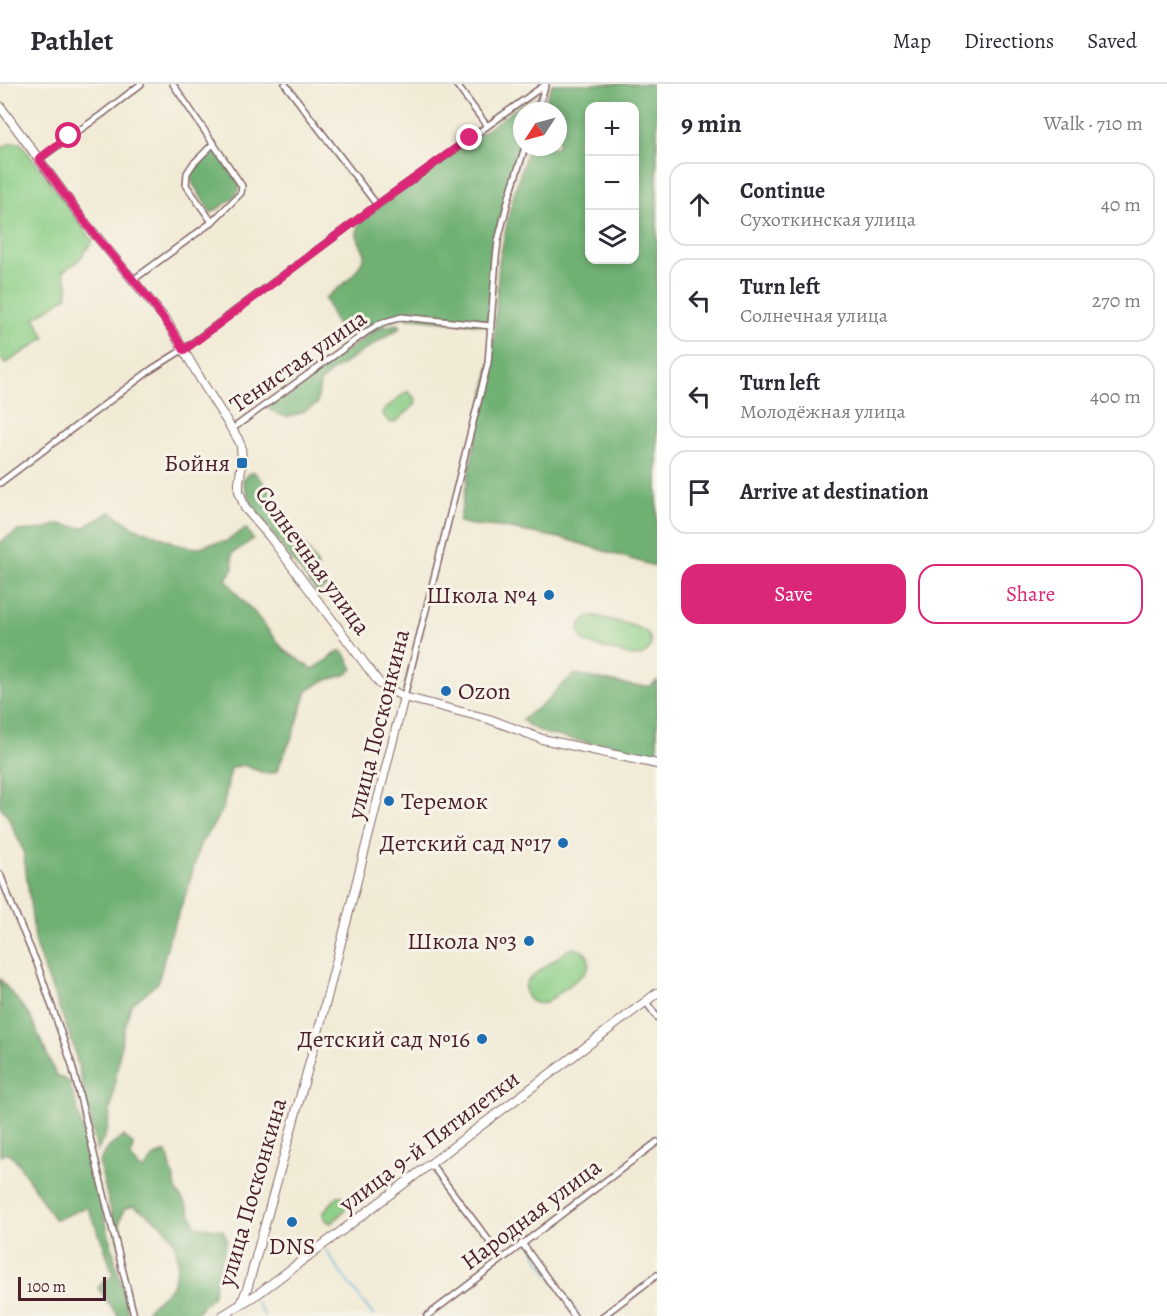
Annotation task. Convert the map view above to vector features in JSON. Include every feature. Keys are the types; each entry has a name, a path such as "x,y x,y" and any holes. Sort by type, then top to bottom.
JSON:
{"street":[{"path":"39,159 141,84"},
{"path":"133,280 212,222 241,193 242,186 173,84"},
{"path":"285,84 377,205"},
{"path":"456,84 487,126"},
{"path":"0,483 152,369 184,350 377,205 546,84"},
{"path":"540,102 546,84"},
{"name":"Солнечная улица","path":"0,106 90,228 166,320 241,446 242,463 238,487 245,508 270,537 376,680 404,697 489,719 542,739 657,764"},
{"path":"212,222 186,185 187,173 193,164 214,143"},
{"name":"улица Посконкина","path":"241,1304 248,1286 320,1025 488,363 495,258 509,196 522,156"},
{"name":"Тенистая улица","path":"232,429 368,332 390,320 402,317 491,326"},
{"path":"0,874 38,966 72,1065 134,1316"},
{"name":"улица 9-й Пятилетки","path":"222,1316 291,1269 657,993"},
{"path":"646,1002 657,1017"},
{"name":"Народная улица","path":"427,1316 657,1142"},
{"path":"431,1164 502,1258"},
{"path":"522,1243 574,1316"},
{"path":"603,1316 657,1275"}],"green space":[{"path":"552,84 657,84 657,567 565,539 459,522 493,352 499,262 511,205 525,156 567,156 567,102 545,102"},
{"path":"513,110 513,156 518,156 495,240 488,325 402,317 390,320 352,343 340,334 325,298 349,279 362,262 365,254 358,240 357,231 360,223 370,213"},
{"path":"11,143 21,143 93,241 77,262 63,271 68,286 67,296 35,318 45,338 5,364 0,357 0,149"},
{"path":"213,150 216,151 240,186 233,198 211,213 192,182 191,173"},
{"path":"398,324 401,327 332,371 320,383 317,404 287,417 268,408 269,405 335,358 382,327"},
{"path":"406,392 409,392 416,400 415,405 395,422 389,422 382,413"},
{"path":"254,472 280,506 271,514 280,526 290,535 297,537 306,547 318,566 316,573 319,578 315,582 319,587 326,584 326,587 317,592 262,519 245,489 243,479"},
{"path":"111,512 135,528 180,545 197,548 211,543 225,542 246,528 253,539 232,554 233,568 226,579 240,598 285,651 313,669 340,651 345,654 353,669 345,675 323,681 307,691 293,735 276,772 266,774 243,765 231,768 223,808 200,844 187,891 169,939 158,983 131,1005 123,1034 107,1131 97,1152 74,1047 36,947 23,850 7,815 0,806 0,542 18,531 44,529 58,524 83,528"},
{"path":"590,616 642,629 650,638 649,649 644,655 635,656 587,643 579,632 579,627"},
{"path":"575,674 634,686 651,686 657,680 657,757 547,734 522,720 547,701"},
{"path":"572,948 582,951 588,957 589,965 584,974 546,1003 536,1003 530,1000 525,990 528,981"},
{"path":"0,979 30,1016 56,1075 69,1082 129,1316 118,1316 98,1288 113,1276 102,1241 87,1207 54,1219 17,1161 9,1153 0,1156"},
{"path":"124,1136 133,1145 131,1158 144,1170 154,1156 167,1152 177,1192 186,1204 196,1226 223,1230 227,1239 212,1297 195,1316 144,1316 172,1285 177,1267 177,1256 175,1246 166,1229 133,1206 124,1209 120,1221 120,1248 99,1162 109,1147"},
{"path":"338,1196 345,1197 349,1203 330,1223 324,1218 323,1212"}],"waterway":[{"path":"531,1243 539,1260 579,1316"},
{"path":"326,1250 374,1316"},
{"path":"256,1302 265,1316"}],"place":[{"name":"Бойня","path":"242,463"},
{"name":"Школа №4","path":"549,595"},
{"name":"Ozon","path":"446,691"},
{"name":"Теремок","path":"389,801"},
{"name":"Детский сад №17","path":"563,843"},
{"name":"Школа №3","path":"529,941"},
{"name":"Детский сад №16","path":"482,1039"},
{"name":"DNS","path":"292,1222"}],"route":[{"path":"69,136 39,159 84,221 156,308 184,350 470,138"}]}
